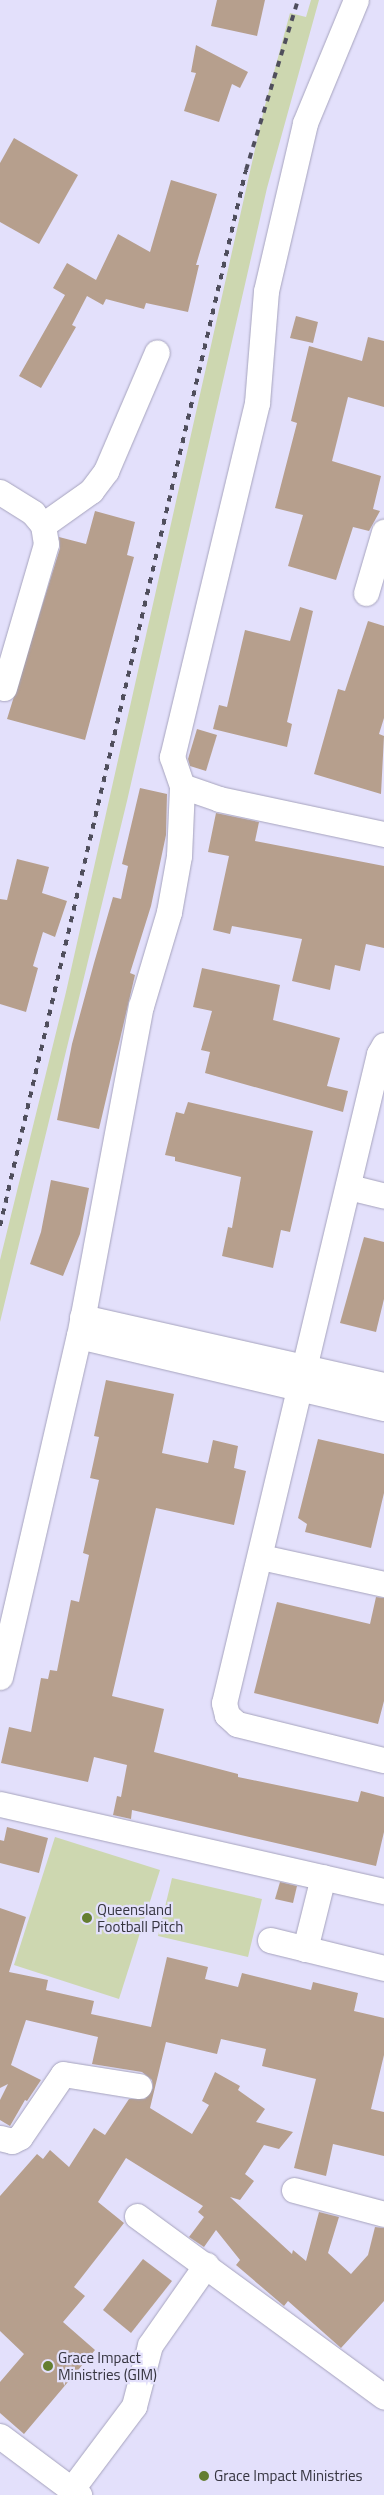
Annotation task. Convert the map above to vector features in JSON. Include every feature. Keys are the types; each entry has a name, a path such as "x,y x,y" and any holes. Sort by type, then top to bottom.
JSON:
{"street":[{"path":"0,1677 80,1327 141,1006 169,912 178,856 182,786 172,757 257,403 266,291 305,123 356,0"},
{"path":"43,525 91,491 106,471 157,352"},
{"path":"0,492 33,513 43,525 46,544 4,676"},
{"path":"366,594 384,532"},
{"path":"182,786 219,799 384,834"},
{"path":"384,1045 379,1054 261,1558 224,1703 227,1716 236,1724 384,1760"},
{"path":"349,1188 384,1196"},
{"path":"80,1327 303,1378 384,1408"},
{"path":"303,1378 384,1385"},
{"path":"261,1558 384,1584"},
{"path":"0,1804 384,1891"},
{"path":"305,1949 323,1877"},
{"path":"270,1940 384,1968"},
{"path":"0,2138 12,2141 20,2137 63,2074 139,2086"},
{"path":"294,2190 384,2214"},
{"path":"137,2216 384,2397"},
{"path":"0,2436 75,2492 134,2406 150,2345 206,2265"}],"green space":[{"path":"311,0 319,0 267,188 127,801 0,1322 0,1260 66,992 264,109 290,13 306,17"},
{"name":"Queensland Football Pitch","path":"55,1837 160,1870 119,1999 14,1965"},
{"path":"172,1878 262,1899 248,1957 158,1936"}],"building":[{"path":"217,0 265,0 257,36 211,26"},
{"path":"196,45 248,72 240,88 232,84 219,122 184,111 196,73 191,72"},
{"path":"14,138 78,175 39,244 0,222 0,163"},
{"path":"171,180 217,194 196,265 199,265 188,312 146,303 144,309 106,299 103,305 87,296 72,325 76,327 41,388 19,376 65,295 53,288 67,263 96,280 118,234 150,252"},
{"path":"296,316 318,322 313,343 290,338"},
{"path":"368,337 384,341 384,407 348,397 332,461 381,476 373,509 380,511 369,531 353,527 336,580 288,566 303,515 275,508 297,423 291,421 309,346 362,361"},
{"path":"95,511 135,522 127,555 134,557 85,740 7,719 60,548 59,537 86,544"},
{"path":"300,607 313,611 287,722 292,724 287,747 213,729 219,705 227,707 245,630 290,641"},
{"path":"368,621 384,626 384,718 379,734 384,736 381,794 314,774 338,689 345,691"},
{"path":"197,729 217,735 206,771 190,766 188,759"},
{"path":"140,788 167,794 166,835 151,906 130,973 135,975 99,1129 57,1120 72,1044 113,897 121,899 128,866 122,864"},
{"path":"216,813 259,822 255,841 384,866 384,948 366,944 360,971 335,965 330,990 292,981 302,939 232,926 230,934 213,930 229,856 208,852"},
{"path":"17,859 49,867 42,893 67,901 55,937 43,932 33,966 38,968 26,1012 0,1004 0,899 7,900"},
{"path":"202,968 280,985 273,1020 340,1038 327,1086 348,1091 343,1112 205,1073 210,1052 201,1050 212,1011 193,1007"},
{"path":"188,1102 313,1131 290,1232 281,1230 273,1268 222,1256 228,1227 232,1228 241,1177 175,1161 175,1157 165,1155 176,1112 184,1114"},
{"path":"51,1180 89,1188 80,1234 63,1276 30,1264 41,1232"},
{"path":"364,1237 384,1242 384,1299 376,1332 340,1323"},
{"path":"106,1380 174,1394 162,1453 208,1463 213,1440 238,1446 234,1468 246,1471 234,1525 156,1508 112,1696 164,1709 154,1752 238,1774 238,1777 358,1802 361,1791 384,1797 384,1832 376,1866 132,1810 131,1819 113,1815 117,1796 121,1797 127,1765 94,1757 88,1782 1,1763 9,1727 31,1732 41,1678 48,1679 50,1670 57,1671 71,1600 79,1602 89,1555 83,1553 99,1480 90,1478 99,1437 94,1436"},
{"path":"318,1439 384,1454 384,1493 371,1548 305,1532 307,1524 298,1518"},
{"path":"376,1597 384,1598 384,1701 378,1724 254,1693 277,1602 370,1624"},
{"path":"7,1827 48,1838 39,1873 0,1863 0,1840 4,1841"},
{"path":"280,1882 297,1886 293,1903 275,1899"},
{"path":"0,1908 26,1917 9,1972 48,1980 46,1990 94,2001 91,2014 151,2027 167,1957 208,1967 205,1979 238,1987 242,1973 311,1990 313,1982 358,1993 354,2011 384,2018 384,2055 371,2109 384,2112 384,2156 333,2144 326,2176 294,2168 316,2079 262,2066 266,2049 221,2039 217,2054 166,2042 150,2108 192,2134 209,2105 202,2101 215,2072 240,2086 238,2090 265,2109 256,2122 293,2132 279,2149 264,2145 245,2174 254,2181 240,2200 230,2197 292,2254 293,2250 306,2261 319,2212 339,2217 328,2253 351,2274 368,2255 375,2227 384,2228 384,2301 341,2348 288,2301 284,2306 236,2265 240,2260 216,2230 204,2247 189,2237 204,2217 198,2212 203,2206 126,2158 98,2202 124,2223 74,2287 85,2296 63,2322 95,2350 24,2434 0,2413 0,2382 24,2354 0,2331 0,2196 37,2154 43,2159 50,2150 69,2167 94,2128 105,2135 129,2099 145,2099 153,2088 152,2080 142,2072 92,2064 98,2037 26,2020 11,2065 41,2080 27,2101 25,2100 10,2126 0,2120 0,2100 8,2084 0,2088"},
{"path":"143,2259 172,2281 131,2333 103,2310"}],"railway":[{"path":"0,1226 246,170 298,0"}],"place":[{"name":"Queensland Football Pitch","path":"87,1918"},
{"name":"Grace Impact Ministries (GIM)","path":"48,2366"},
{"name":"Grace Impact Ministries","path":"204,2476"}]}
